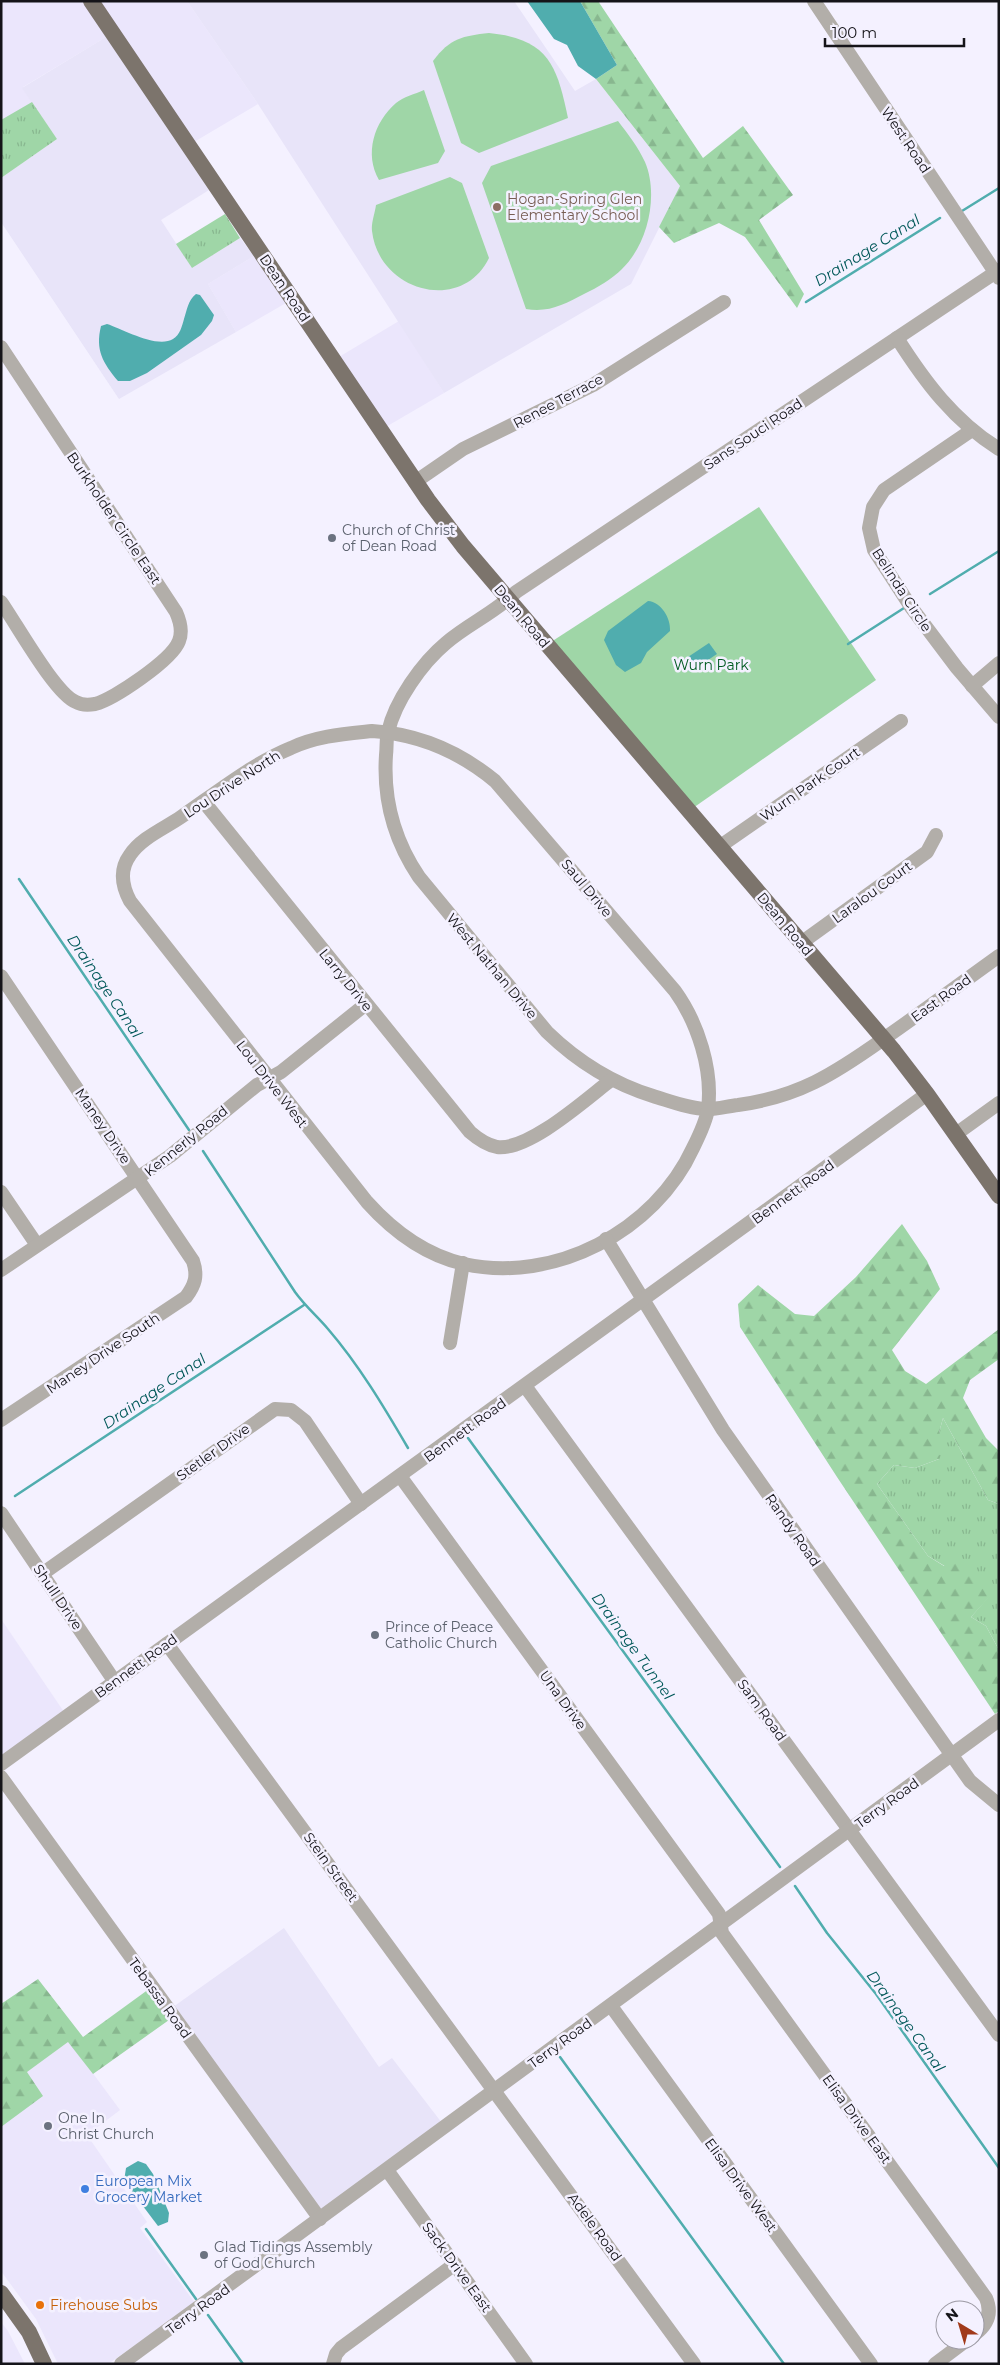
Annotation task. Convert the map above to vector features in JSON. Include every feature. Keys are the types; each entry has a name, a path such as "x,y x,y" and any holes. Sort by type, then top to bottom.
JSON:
{"main road":[{"name":"Dean Road","path":"91,1 415,482 463,546 883,1039 927,1094 999,1196"},
{"path":"1,2293 29,2332 44,2364"}],"street":[{"name":"West Road","path":"814,1 998,273"},
{"name":"Sans Souci Road","path":"388,732 410,686 434,654 459,633 516,592 897,338 998,273"},
{"name":"Renee Terrace","path":"415,482 463,449 593,385 724,302"},
{"path":"897,338 937,397 972,430 999,449"},
{"name":"Burkholder Circle East","path":"1,347 171,603 180,620 180,639 177,647 162,663 94,704 86,705 70,700 59,689 1,602"},
{"name":"Belinda Circle","path":"972,430 884,490 873,508 869,528 874,550 911,607 972,686 999,717"},
{"path":"972,686 999,663"},
{"name":"Wurn Park Court","path":"719,847 901,721"},
{"name":"Lou Drive North","path":"124,866 138,845 263,762 291,747 336,735 372,731 388,732"},
{"name":"West Nathan Drive","path":"388,732 385,765 388,801 398,840 411,865 547,1032 582,1062 622,1086 667,1100 708,1109"},
{"name":"Saul Drive","path":"388,732 402,734 436,745 480,768 510,797 572,870 685,1005 700,1040 708,1090 708,1109"},
{"name":"Larry Drive","path":"204,802 470,1132 480,1140 497,1147 516,1146 530,1140 611,1080"},
{"name":"Laralou Court","path":"801,944 927,852 936,835"},
{"name":"Lou Drive West","path":"124,866 122,878 124,890 130,901 268,1079 360,1195 384,1221 419,1246 463,1264 490,1268 530,1267 576,1255 606,1239 635,1219 665,1192 688,1158 708,1109"},
{"name":"East Road","path":"708,1109 754,1103 802,1090 843,1068 999,956"},
{"name":"Maney Drive","path":"1,976 193,1261 196,1279"},
{"name":"Kennerly Road","path":"1,1270 170,1156 257,1085 281,1072 366,1004"},
{"name":"Bennett Road","path":"1,1764 927,1094"},
{"path":"956,1134 999,1103"},
{"path":"1,1192 38,1245"},
{"name":"Randy Road","path":"606,1239 729,1438 970,1781 999,1805"},
{"path":"450,1343 463,1264"},
{"name":"Maney Drive South","path":"1,1420 186,1298 196,1279"},
{"name":"Sam Road","path":"525,1386 999,2035"},
{"name":"Stetler Drive","path":"42,1574 275,1409 291,1410 305,1421 361,1504"},
{"name":"Una Drive","path":"400,1476 720,1914 721,1925"},
{"name":"Shull Drive","path":"1,1513 115,1682"},
{"name":"Stein Street","path":"167,1644 495,2090"},
{"name":"Terry Road","path":"121,2364 999,1720"},
{"name":"Tebassa Road","path":"1,1777 320,2219"},
{"name":"Elisa Drive East","path":"721,1925 722,1933 986,2298 990,2306 985,2324"},
{"name":"Elisa Drive West","path":"611,2006 871,2364"},
{"name":"Adele Road","path":"495,2090 694,2364"},
{"name":"Sack Drive East","path":"387,2170 526,2364"},
{"path":"333,2363 341,2348 455,2264"},
{"path":"935,2364 953,2350"}],"shaded area":[{"path":"1,1 82,1 106,37 23,87 32,102 2,121"},
{"path":"99,1 187,1 258,104 194,142"},
{"name":"Hogan-Spring Glen Elementary School","path":"187,1 514,1 575,91 596,79 680,186 631,284 444,393 258,104"},
{"path":"527,1 580,1 617,65 596,79 578,66 567,45 554,39"},
{"path":"106,37 209,190 161,220 192,268 240,238 254,256 208,284 236,332 119,399 1,222 1,178 57,139 22,88"},
{"path":"254,256 286,303 236,332 208,284"},
{"path":"196,294 200,295 214,315 212,321 201,335 147,373 130,381 118,381 104,362 102,356 99,342 101,326 107,324 158,342 173,339 179,333 189,302"},
{"path":"399,321 444,393 384,428 339,357"},
{"path":"648,601 657,604 667,616 670,631 647,652 641,663 625,672 616,665 604,640 608,631"},
{"path":"709,643 717,654 690,672 682,661"},
{"path":"1,1619 64,1712 1,1757"},
{"path":"284,1928 379,2067 392,2058 442,2123 327,2208 316,2208 173,2007"},
{"path":"69,2041 120,2110 87,2135 147,2222 140,2228 195,2303 108,2364 58,2364 36,2319 1,2271 1,2127 42,2096 27,2072"},
{"path":"138,2161 146,2164 153,2174 169,2213 168,2222 158,2226 124,2181 126,2168"},
{"path":"1,2322 8,2331 25,2364 1,2364"}],"green space":[{"path":"580,1 598,1 703,158 743,126 793,195 759,220 804,294 797,308 745,237 719,223 674,243 659,227 680,186 596,79 617,65"},
{"path":"489,33 525,41 547,58 559,84 568,118 479,153 461,143 433,61 451,43 464,37"},
{"path":"424,90 445,151 438,163 379,180 372,160 372,149 377,129 382,119 396,103"},
{"path":"32,102 57,139 1,178 1,120"},
{"path":"618,121 639,151 649,175 651,204 649,218 639,246 622,269 594,289 556,307 542,310 526,309 482,183 491,166"},
{"path":"450,177 462,183 489,258 477,275 460,286 442,290 423,288 405,281 389,269 378,252 372,231 376,205"},
{"path":"225,214 240,238 192,268 176,244"},
{"name":"Wurn Park","path":"759,507 876,680 693,808 551,642"},
{"path":"902,1224 927,1261 940,1289 892,1350 905,1371 926,1384 999,1329 999,1359 970,1380 963,1398 986,1438 999,1451 999,1504 988,1500 943,1418 939,1433 939,1459 915,1468 894,1465 877,1484 928,1556 944,1566 954,1559 965,1567 992,1594 971,1617 986,1626 999,1650 999,1711 995,1714 837,1477 740,1327 738,1304 758,1285 795,1314 814,1316 856,1277"},
{"path":"943,1418 988,1500 999,1504 999,1650 986,1626 971,1617 991,1594 928,1556 877,1484 894,1465 915,1468 939,1459 939,1433"},
{"path":"38,1979 83,2037 149,1989 169,2020 93,2074 68,2042 27,2072 43,2096 1,2127 1,2004"}],"waterway":[{"name":"Drainage Canal","path":"962,211 999,188"},
{"name":"Drainage Canal","path":"806,302 940,218"},
{"name":"Drainage Canal","path":"930,594 999,551"},
{"path":"848,644 904,608"},
{"name":"Drainage Canal","path":"19,879 189,1130"},
{"name":"Drainage Canal","path":"203,1151 295,1292 328,1329 361,1372 408,1448"},
{"name":"Drainage Canal","path":"15,1496 304,1305"},
{"name":"Drainage Tunnel","path":"468,1438 780,1867"},
{"name":"Drainage Canal","path":"795,1886 827,1933 876,1994 999,2168"},
{"path":"560,2057 784,2364"},
{"name":"Drainage Canal","path":"146,2229 196,2299"},
{"name":"Drainage Canal","path":"208,2315 243,2364"}],"place":[{"name":"Hogan-Spring Glen Elementary School","path":"497,207"},
{"name":"Church of Christ of Dean Road","path":"332,538"},
{"name":"Prince of Peace Catholic Church","path":"375,1635"},
{"name":"One In Christ Church","path":"48,2126"},
{"name":"European Mix Grocery Market","path":"85,2189"},
{"name":"Glad Tidings Assembly of God Church","path":"204,2255"},
{"name":"Firehouse Subs","path":"40,2305"}]}
